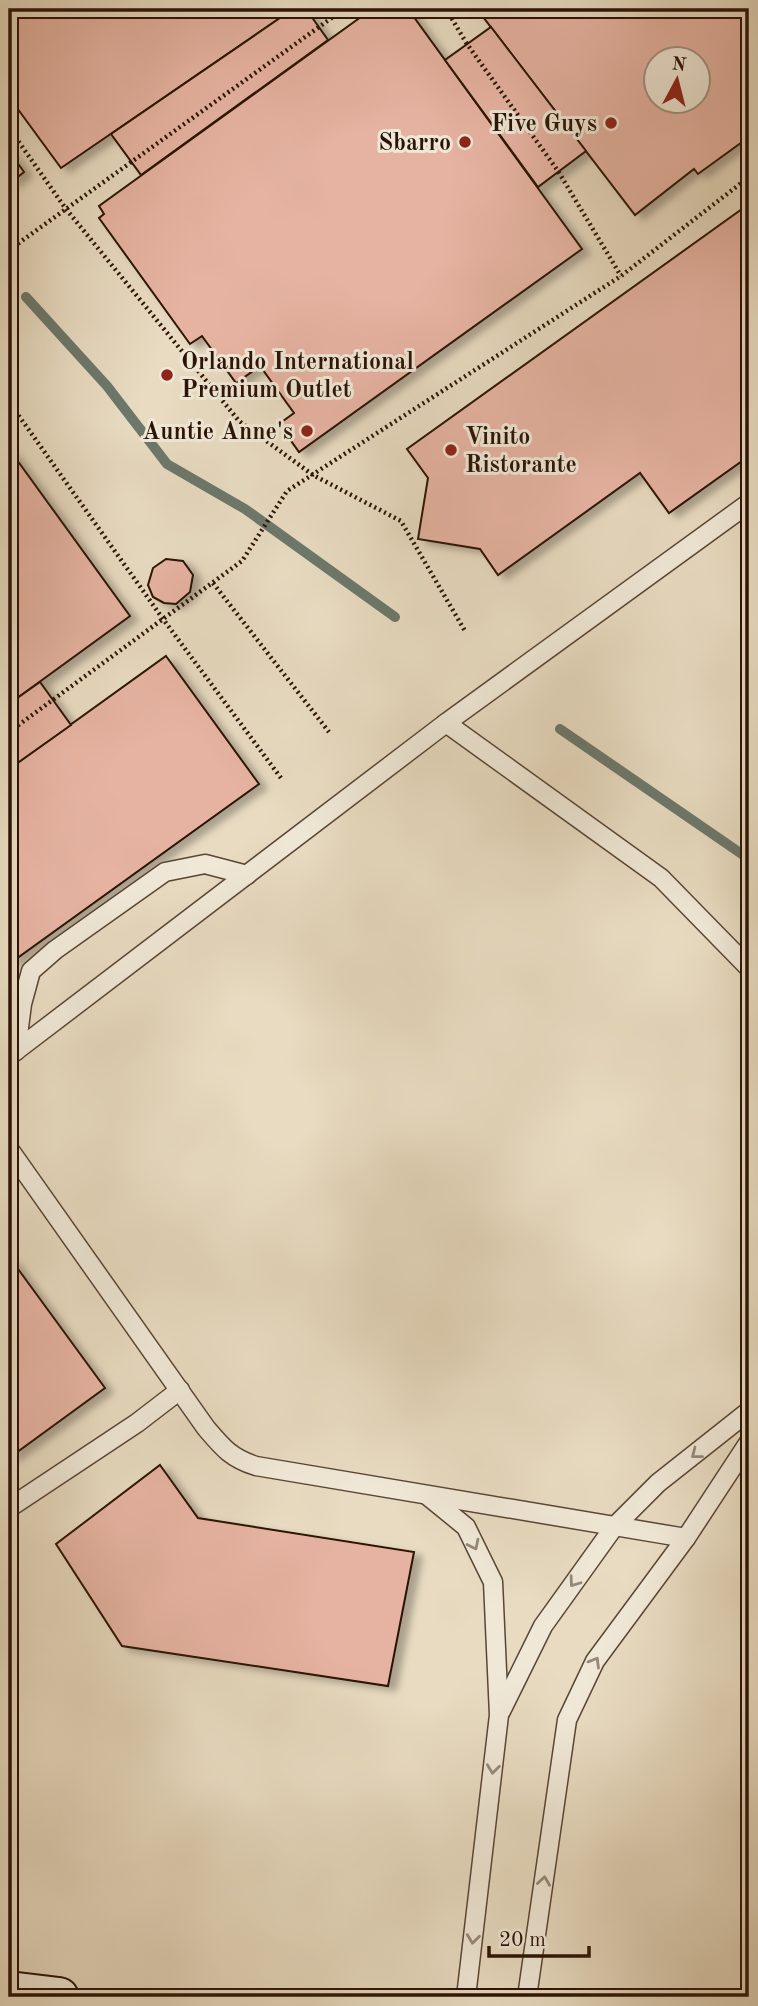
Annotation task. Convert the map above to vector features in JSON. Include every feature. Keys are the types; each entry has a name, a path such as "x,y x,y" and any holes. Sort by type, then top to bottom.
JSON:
{"street":[{"path":"9,1991 59,1997"}],"lane":[{"path":"13,1053 446,723 749,502"},
{"path":"446,723 661,878 749,968"},
{"path":"13,1053 31,971 55,950 165,872 205,864 247,875"},
{"path":"9,1149 206,1428 237,1460 256,1466 428,1496 685,1538"},
{"path":"9,1508 137,1423 180,1390"},
{"path":"499,1714 543,1626 614,1527 658,1483 749,1411"},
{"path":"527,1997 567,1720 595,1661 685,1538 749,1442"},
{"path":"428,1496 466,1527 493,1583 499,1714 466,1997"}],"path":[{"path":"9,250 344,9"},
{"path":"446,9 467,44 558,171 621,275"},
{"path":"9,128 66,209 239,421 313,475 401,521 465,631"},
{"path":"9,732 242,561 287,491 621,275 749,177"},
{"path":"9,402 163,619 281,778"},
{"path":"213,583 329,732"},
{"path":"9,1209 16,1219 9,1225"}],"building":[{"path":"27,9 293,9 61,168 9,97 9,22"},
{"path":"293,9 306,9 328,40 141,175 111,134"},
{"path":"372,9 408,9 582,249 299,452 279,424 294,413 260,366 236,383 202,336 190,344 99,218 104,214 99,206"},
{"path":"477,9 749,9 749,137 698,174 694,169 635,215"},
{"path":"491,27 586,151 538,187 445,60"},
{"path":"9,151 24,172 9,184"},
{"path":"749,204 749,397 746,399 749,404 749,456 669,513 640,473 498,575 480,549 418,539 428,478 407,449"},
{"path":"9,449 130,616 9,704"},
{"path":"166,559 183,561 193,575 190,592 176,604 164,603 153,597 148,585 153,568"},
{"path":"166,656 259,784 9,964 9,769"},
{"path":"40,682 71,725 9,769 9,704"},
{"path":"9,1259 105,1388 9,1458"},
{"path":"160,1465 198,1518 414,1552 388,1686 122,1646 56,1544"}],"waterway":[{"path":"26,297 107,386 167,464 245,509 395,617"},
{"path":"560,729 749,859"}],"place":[{"name":"Five Guys","path":"611,123"},
{"name":"Sbarro","path":"465,142"},
{"name":"Orlando International Premium Outlet","path":"167,375"},
{"name":"Auntie Anne's","path":"307,431"},
{"name":"Vinito Ristorante","path":"451,450"}]}
